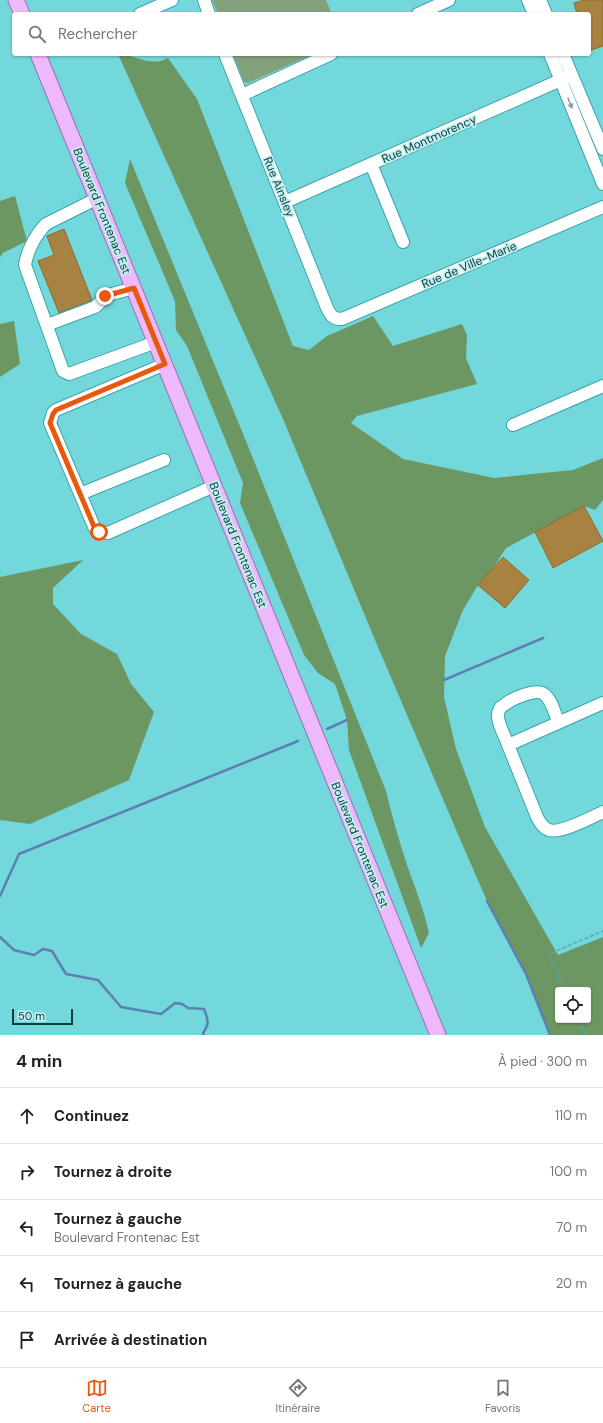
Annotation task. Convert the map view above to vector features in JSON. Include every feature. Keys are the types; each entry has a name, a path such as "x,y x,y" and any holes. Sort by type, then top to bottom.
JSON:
{"main road":[{"path":"16,0 21,12"},
{"name":"Boulevard Frontenac Est","path":"39,56 438,1035"}],"street":[{"path":"145,12 172,0"},
{"path":"204,0 208,12"},
{"path":"422,12 449,0"},
{"path":"528,0 540,10"},
{"name":"Rue Ainsley","path":"226,56 327,308 331,316 335,319"},
{"path":"242,95 327,56"},
{"path":"551,56 603,184"},
{"path":"564,56 603,149"},
{"name":"Rue Montmorency","path":"285,202 572,75"},
{"path":"371,164 403,242"},
{"path":"98,198 46,224 41,229 26,257 25,265 63,371 69,374 156,342"},
{"name":"Rue de Ville-Marie","path":"335,319 342,319 603,207"},
{"path":"47,325 95,307 108,295 134,288"},
{"path":"165,364 56,410 50,423 95,529 99,532 108,533 214,486"},
{"path":"513,425 603,386"},
{"path":"80,494 164,460"},
{"path":"558,722 549,699 544,694 538,692 529,693 504,704 500,709 498,716 537,817 547,830 553,831 562,829 603,812"},
{"path":"508,745 603,703"}],"path":[{"path":"564,987 549,954 603,932"},
{"path":"580,1023 586,1035"}],"green space":[{"path":"212,0 326,0 331,12 217,12"},
{"path":"119,56 128,56 155,62 168,58 197,99 293,346 309,350 327,336 373,316 393,346 462,324 467,335 466,358 477,384 357,416 351,423 403,459 494,478 573,470 603,458 603,500 595,510 584,506 506,548 493,568 478,585 463,610 445,656 444,697 456,749 485,827 558,955 603,937 603,1035 550,1035 526,974 487,901 283,419"},
{"path":"234,56 309,56 248,83 244,82"},
{"path":"130,159 248,446 386,791 401,847 427,924 429,933 421,948 349,750 347,720 335,684 318,673 304,655 240,503 243,483 187,346 176,330 175,301 125,183"},
{"path":"15,196 27,241 3,253 0,257 0,201"},
{"path":"14,321 20,364 0,377 0,324"},
{"path":"83,560 53,588 53,604 81,634 117,654 131,684 154,712 129,780 30,824 0,820 0,577"}],"building":[{"path":"584,0 603,0 603,46 591,50 591,12 576,12 574,3"},
{"path":"64,229 92,300 59,313 38,261 54,255 47,236"},
{"path":"584,506 603,541 553,568 535,532"},
{"path":"503,557 529,580 505,608 478,585"}],"waterway":[{"path":"444,680 543,638"},
{"path":"327,729 347,720"},
{"path":"0,896 19,854 298,741"},
{"path":"487,901 526,974 550,1035"},
{"path":"0,937 14,950 34,955 43,949 52,951 66,974 98,980 121,1007 161,1014 175,1003 182,1004 188,1008 204,1009 208,1021 207,1027 203,1033 204,1035"}],"route":[{"path":"99,532 95,529 50,423 51,418 56,410 72,402 165,364 134,288 105,296"}]}
